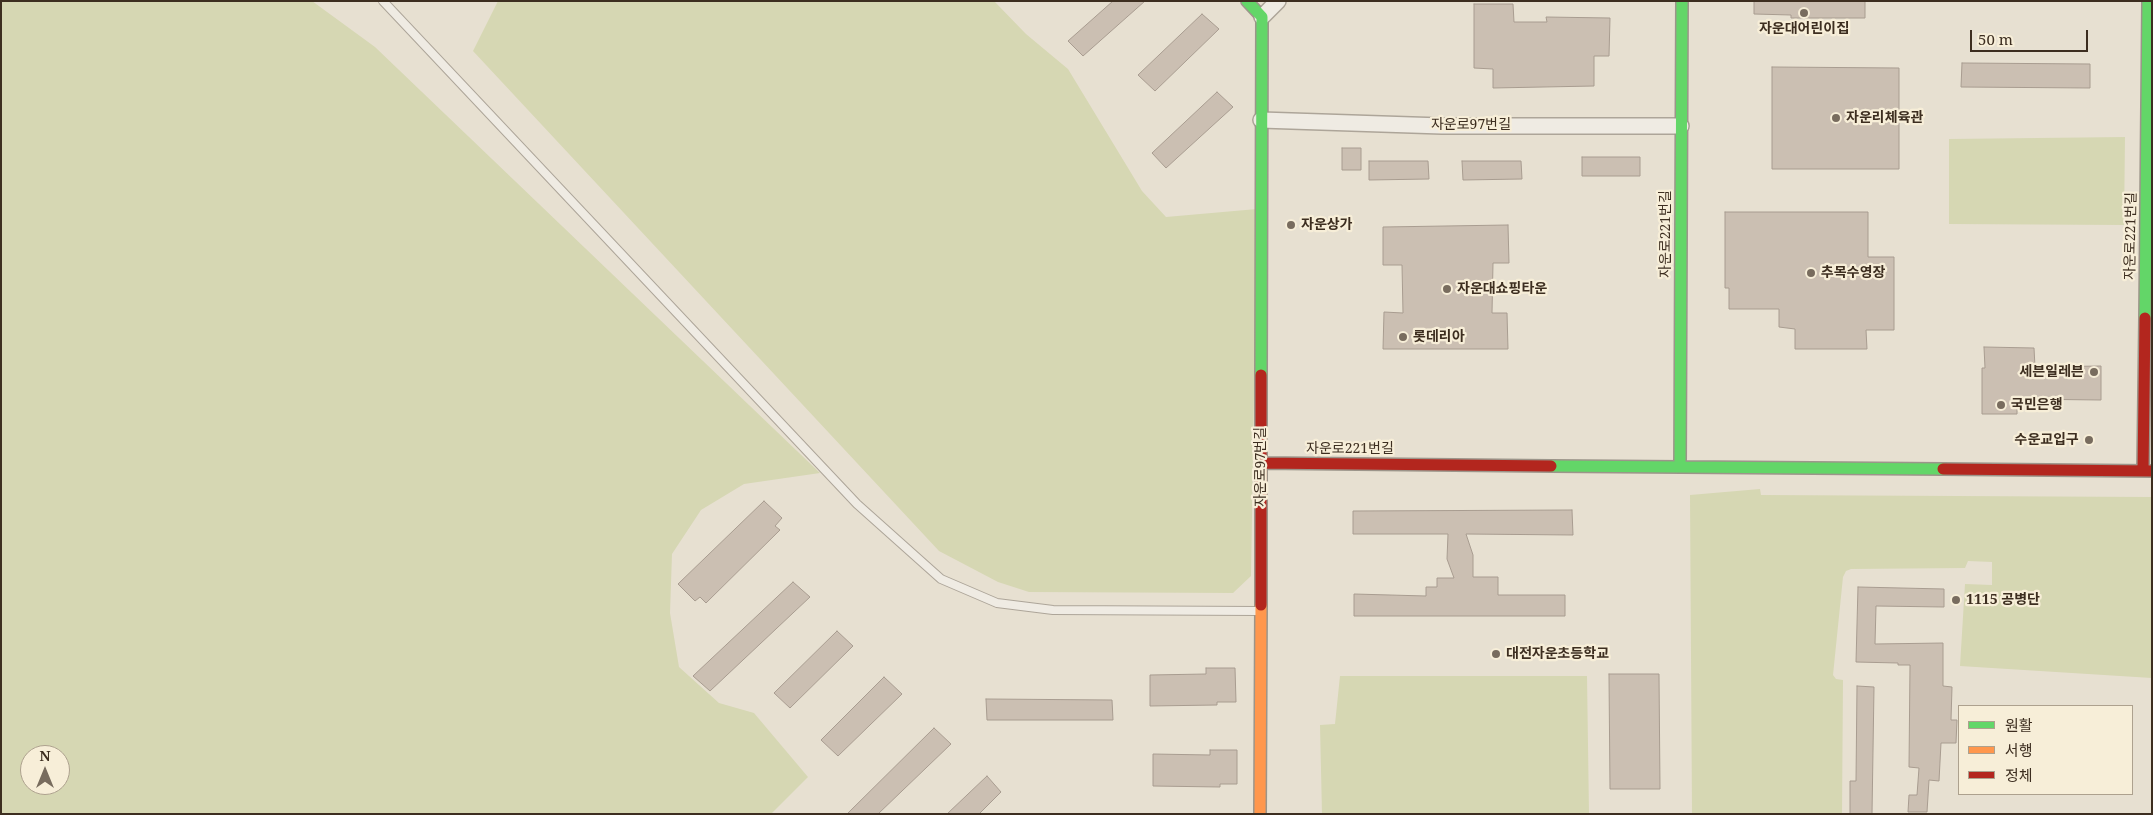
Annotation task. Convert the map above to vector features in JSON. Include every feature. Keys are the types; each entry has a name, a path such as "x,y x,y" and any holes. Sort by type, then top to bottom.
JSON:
{"street":[{"path":"1247,1 1262,17 1278,1"},
{"name":"자운로221번길","path":"1680,467 1682,1"},
{"name":"자운로221번길","path":"1261,463 2148,471 2148,1"},
{"name":"자운로97번길","path":"1260,814 1262,17"},
{"name":"자운로97번길","path":"1262,120 1442,126 1681,126"}],"lane":[{"path":"383,1 857,504 941,579 997,603 1053,610 1260,611"}],"green space":[{"path":"1,1 312,1 375,47 820,473 744,484 701,510 672,554 670,613 679,667 719,703 754,713 808,777 771,814 1,814"},
{"path":"498,1 994,1 1026,34 1068,69 1142,191 1166,217 1257,209 1251,576 1233,593 1029,592 998,582 939,551 473,51"},
{"path":"2125,137 2124,225 1949,224 1949,139"},
{"path":"1760,489 1761,495 2152,497 2152,678 1960,666 1965,584 1992,585 1992,562 1968,561 1965,568 1851,569 1846,571 1843,577 1833,675 1836,679 1843,680 1842,814 1692,814 1690,495"},
{"path":"1340,676 1587,676 1589,814 1322,814 1320,725 1335,724"}],"building":[{"path":"1113,1 1145,1 1083,56 1068,41"},
{"path":"1754,1 1865,1 1865,18 1791,18 1791,15 1754,14"},
{"path":"1474,4 1513,4 1514,22 1547,22 1546,17 1610,18 1609,56 1594,56 1594,86 1493,88 1493,69 1474,68"},
{"path":"1202,14 1219,29 1155,91 1138,75"},
{"path":"1962,63 2090,64 2090,88 1961,87"},
{"name":"자운리체육관","path":"1772,67 1899,68 1899,169 1772,169"},
{"path":"1217,92 1233,107 1166,168 1152,153"},
{"path":"1342,148 1361,148 1361,170 1342,170"},
{"path":"1582,157 1640,157 1640,176 1582,176"},
{"path":"1369,161 1428,161 1429,179 1369,180"},
{"path":"1462,161 1521,161 1522,179 1463,180"},
{"path":"1725,212 1868,212 1868,257 1894,257 1894,330 1866,330 1867,349 1795,349 1795,329 1779,327 1779,309 1729,309 1729,288 1725,288"},
{"name":"자운대쇼핑타운","path":"1508,225 1509,263 1493,263 1492,313 1507,313 1508,349 1383,349 1384,312 1403,313 1402,265 1383,265 1383,227"},
{"path":"1984,347 2034,348 2035,367 2101,366 2101,400 2017,399 2017,414 1982,414 1982,368 1985,368"},
{"path":"764,501 782,518 775,526 780,530 706,603 700,597 695,601 678,584"},
{"path":"1572,510 1573,535 1466,534 1473,555 1473,577 1498,577 1498,595 1565,595 1565,616 1354,616 1354,594 1426,596 1426,587 1437,587 1437,578 1454,578 1447,559 1448,534 1353,534 1353,511"},
{"path":"793,582 810,597 710,691 693,676"},
{"path":"1858,587 1944,589 1944,607 1876,606 1875,644 1943,643 1943,686 1952,687 1951,720 1957,720 1956,743 1941,743 1939,781 1929,780 1927,812 1908,812 1909,795 1917,795 1919,768 1909,767 1910,665 1856,662"},
{"path":"837,631 853,646 790,708 774,693"},
{"path":"1206,668 1235,668 1236,702 1217,702 1217,705 1150,706 1150,675 1206,674"},
{"path":"1609,674 1659,674 1660,789 1610,789"},
{"path":"884,677 902,694 838,756 821,740"},
{"path":"1857,686 1874,687 1872,814 1850,814 1850,781 1856,781"},
{"path":"986,699 1112,700 1113,720 987,720"},
{"path":"934,728 951,744 878,814 847,814"},
{"path":"1210,750 1237,750 1237,784 1220,784 1220,787 1153,786 1153,754 1210,755"},
{"path":"987,776 1001,792 979,814 947,814"}],"traffic: fast":[{"path":"1247,1 1262,17 1261,375"},
{"path":"1680,467 1682,1"},
{"path":"2145,318 2148,1"},
{"path":"1551,466 1943,469"}],"traffic: slow":[{"path":"1260,814 1261,605"}],"traffic: jam":[{"path":"2143,471 2145,318"},
{"path":"1261,375 1261,605"},
{"path":"1261,463 1551,466"},
{"path":"1943,469 2152,471"}],"place":[{"name":"자운대어린이집","path":"1804,13"},
{"name":"자운리체육관","path":"1836,118"},
{"name":"자운상가","path":"1291,225"},
{"name":"추목수영장","path":"1811,273"},
{"name":"자운대쇼핑타운","path":"1447,289"},
{"name":"롯데리아","path":"1403,337"},
{"name":"세븐일레븐","path":"2094,372"},
{"name":"국민은행","path":"2001,405"},
{"name":"수운교입구","path":"2089,440"},
{"name":"1115 공병단","path":"1956,600"},
{"name":"대전자운초등학교","path":"1496,654"}]}
